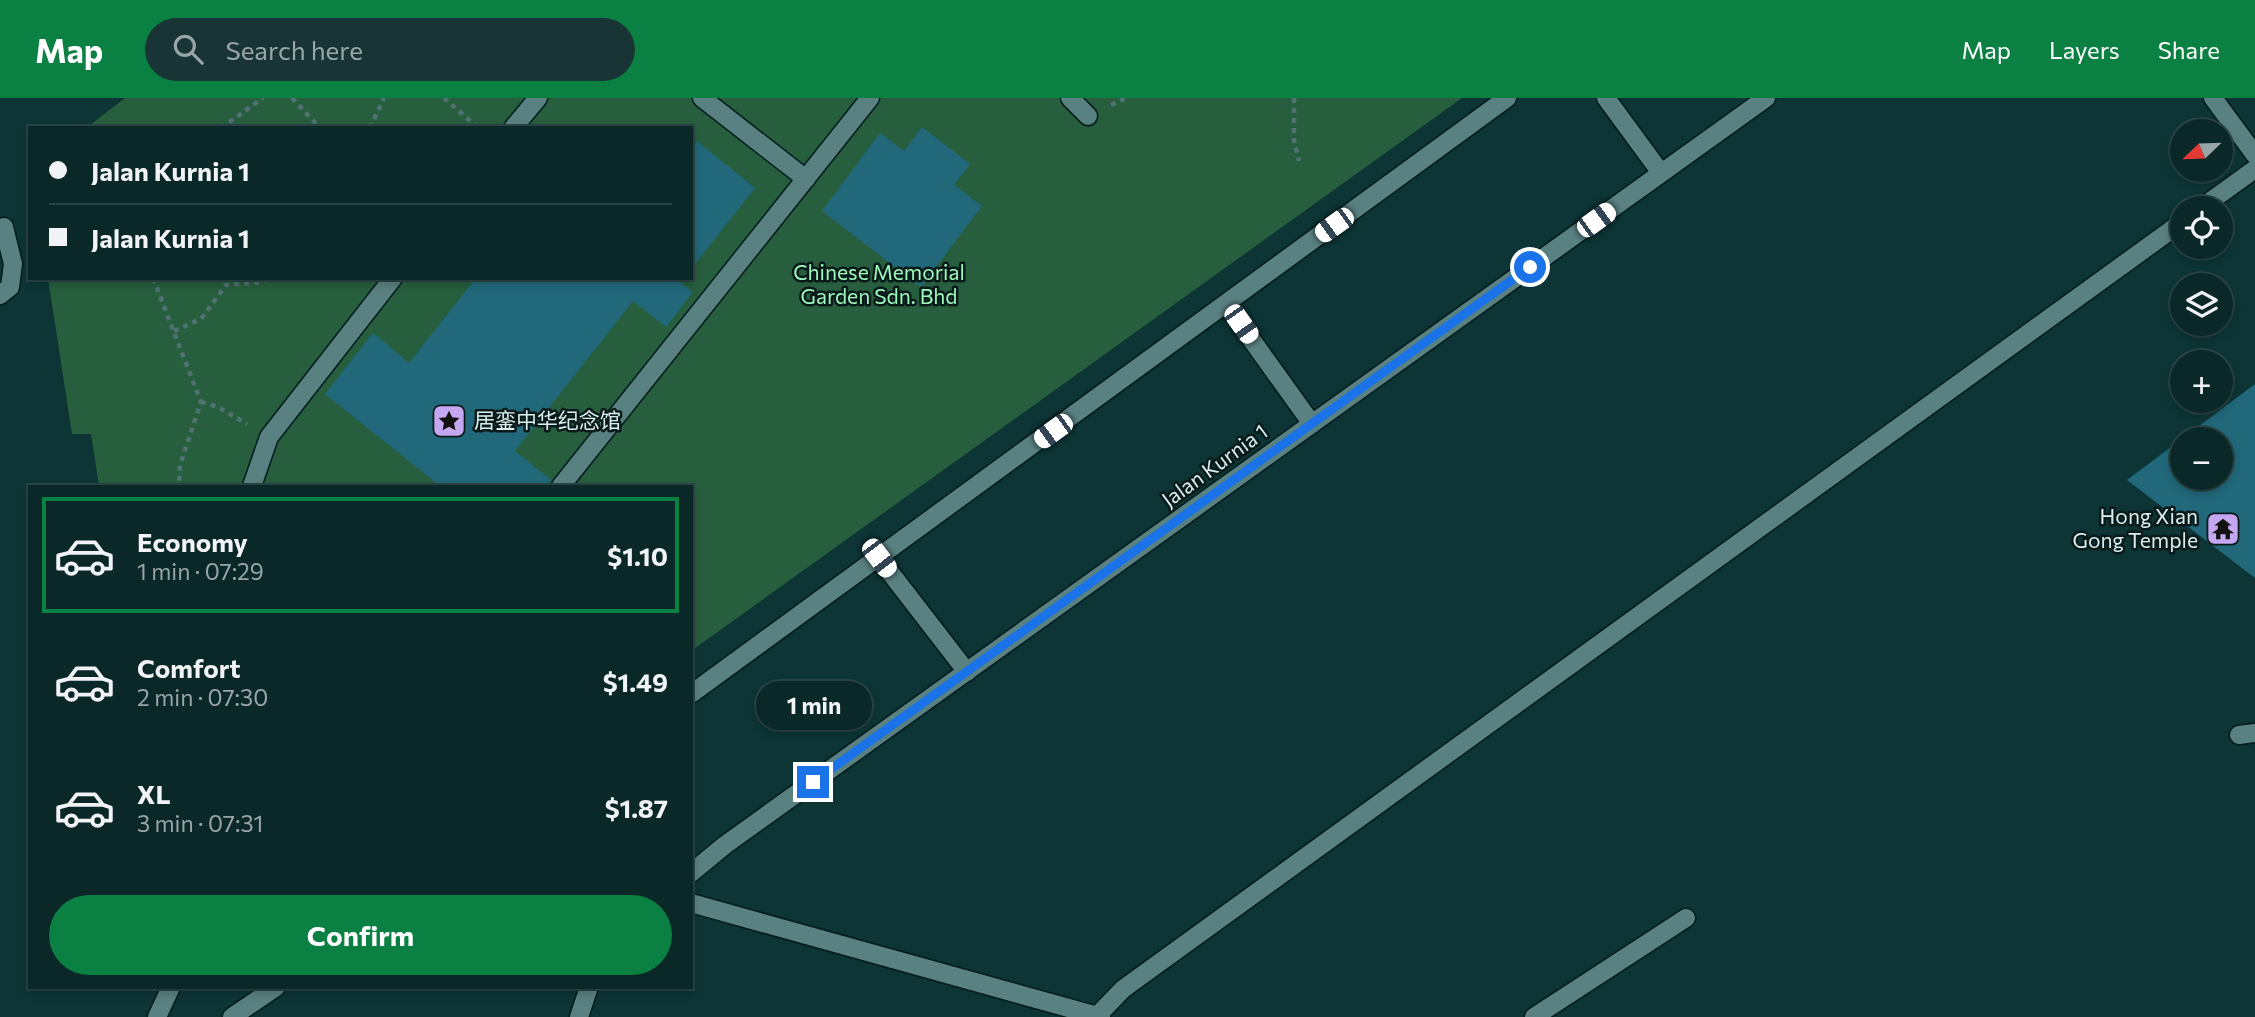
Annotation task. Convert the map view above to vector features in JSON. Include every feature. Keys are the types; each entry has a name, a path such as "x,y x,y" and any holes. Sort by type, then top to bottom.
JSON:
{"street":[{"path":"515,126 538,98"},
{"path":"702,98 806,179"},
{"path":"562,485 870,98"},
{"path":"1070,98 1088,116"},
{"path":"693,693 1507,98"},
{"path":"1606,98 1661,173"},
{"name":"Jalan Kurnia 1","path":"693,871 725,845 1766,98"},
{"path":"2213,98 2255,155"},
{"path":"2218,196 2255,169"},
{"path":"0,295 10,288 13,264 4,227"},
{"path":"693,903 1099,1016 1123,989 2170,231"},
{"path":"252,485 269,437 392,280"},
{"path":"1226,304 1312,424"},
{"path":"879,558 967,672"},
{"path":"1534,1017 1686,918"},
{"path":"157,1017 170,989"},
{"path":"232,1017 273,989"},
{"path":"579,1017 588,989"}],"path":[{"path":"224,126 263,98"},
{"path":"292,98 318,126"},
{"path":"371,126 384,98"},
{"path":"444,98 476,126"},
{"path":"1294,98 1294,140 1299,161"},
{"path":"154,280 201,402 180,465 179,485"},
{"path":"234,280 237,284"},
{"path":"174,331 201,319 226,285 266,280"},
{"path":"201,402 218,407 269,437"}],"green space":[{"name":"Chinese Memorial Garden Sdn. Bhd","path":"125,98 1462,98 693,650 693,485 99,485 91,434 72,434 48,280 693,280 693,126 89,126"}],"building":[{"path":"922,127 970,164 954,185 982,206 921,287 822,211 880,133 904,151"},
{"path":"697,141 755,188 693,266 693,146"},
{"path":"474,280 683,280 681,283 693,292 666,327 633,301 515,451 551,480 547,485 439,485 325,394 373,333 409,363"},
{"name":"Hong Xian Gong Temple","path":"2255,384 2255,578 2127,480 2170,448 2170,490 2233,490 2233,427 2198,427 2216,413 2233,413 2233,400"}],"place":[{"name":"居銮中华纪念馆","path":"449,421"},
{"name":"Hong Xian Gong Temple","path":"2223,529"}],"route":[{"path":"813,782 1530,267"}]}
